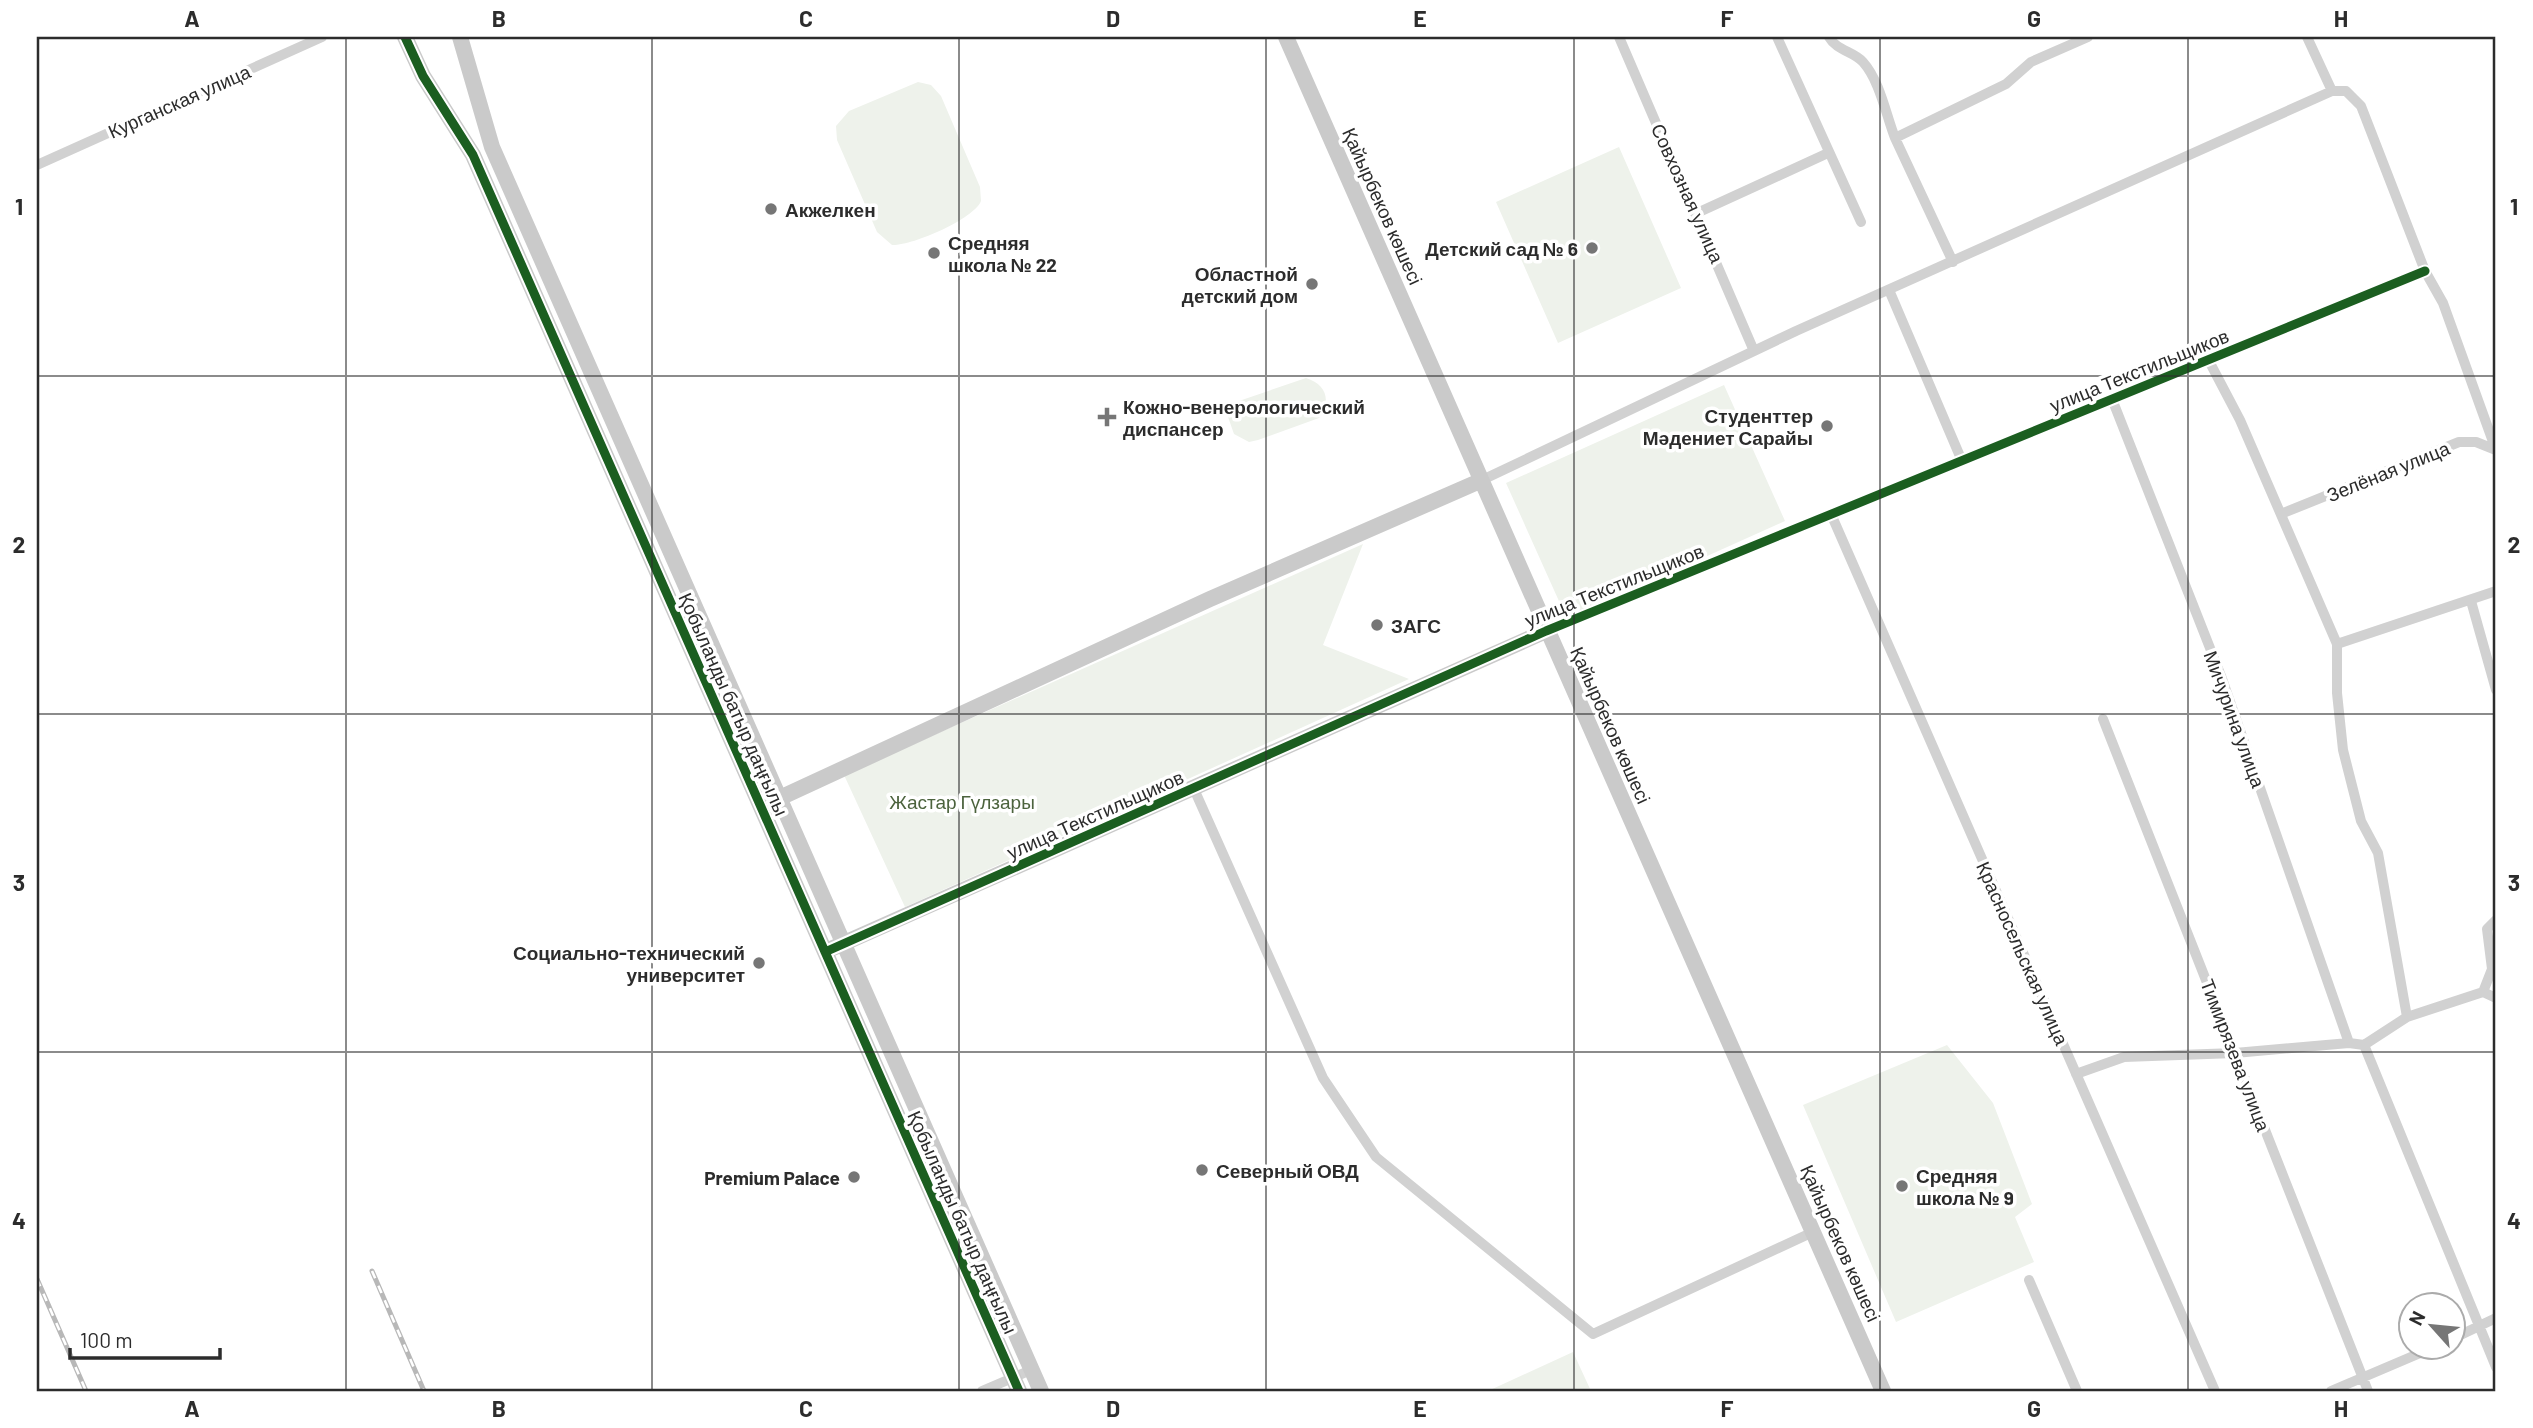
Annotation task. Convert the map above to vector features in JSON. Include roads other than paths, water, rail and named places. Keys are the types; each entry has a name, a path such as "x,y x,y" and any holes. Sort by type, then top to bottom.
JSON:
{"street":[{"name":"Курганская улица","path":"37,165 322,37"},
{"name":"Қобыланды батыр даңғылы","path":"405,37 423,76 473,155 1016,1384"},
{"name":"Қобыланды батыр даңғылы","path":"460,37 492,147 1041,1391"},
{"name":"Қайырбеков көшесі","path":"1286,37 1546,631 1884,1391"},
{"name":"Совхозная улица","path":"1619,37 1754,351"},
{"path":"1777,37 1861,222"},
{"path":"1829,37 1838,48 1862,61 1867,68 1895,138 1953,262"},
{"path":"1895,138 2006,84 2031,62 2088,37"},
{"path":"2307,37 2332,91"},
{"path":"761,807 1198,604 1480,481 1754,351 2332,91 2346,91 2361,106 2425,271 2443,303 2496,450"},
{"path":"1696,213 1828,153"},
{"name":"улица Текстильщиков","path":"825,952 1546,631 2425,271"},
{"path":"1889,290 1962,461"},
{"path":"2209,361 2240,420 2337,644 2336,693 2343,750 2361,821 2377,848 2407,1017"},
{"name":"Мичурина улица","path":"2112,399 2221,676 2349,1042"},
{"name":"Зелёная улица","path":"2281,514 2459,442 2476,443 2496,450"},
{"name":"Красносельская улица","path":"1831,514 2216,1391"},
{"path":"2337,644 2496,591"},
{"path":"2471,601 2496,690"},
{"name":"Тимирязева улица","path":"2103,719 2368,1391"},
{"path":"1194,789 1323,1078 1353,1126 1376,1157 1593,1334 1813,1232"},
{"path":"2483,992 2492,969 2487,929 2496,920"},
{"path":"2076,1074 2124,1057 2235,1053 2349,1042 2364,1045 2407,1017 2483,992 2496,998"},
{"path":"2364,1045 2496,1367"},
{"path":"2029,1280 2077,1391"},
{"path":"2466,1333 2496,1318"},
{"path":"2331,1391 2398,1362"},
{"path":"982,1391 1016,1384 1031,1370"}],"railway":[{"path":"372,1271 424,1391"},
{"path":"37,1279 86,1391"}],"place":[{"name":"Акжелкен","path":"771,209"},
{"name":"Детский сад № 6","path":"1592,248"},
{"name":"Средняя школа № 22","path":"934,253"},
{"name":"Областной детский дом","path":"1312,284"},
{"name":"Кожно-венерологический диспансер","path":"1107,417"},
{"name":"Студенттер Мәдениет Сарайы","path":"1827,426"},
{"name":"ЗАГС","path":"1377,625"},
{"name":"Социально-технический университет","path":"759,963"},
{"name":"Северный ОВД","path":"1202,1170"},
{"name":"Premium Palace","path":"854,1177"},
{"name":"Средняя школа № 9","path":"1902,1186"}],"park label":[{"name":"Жастар Гүлзары","path":"962,801"}]}
